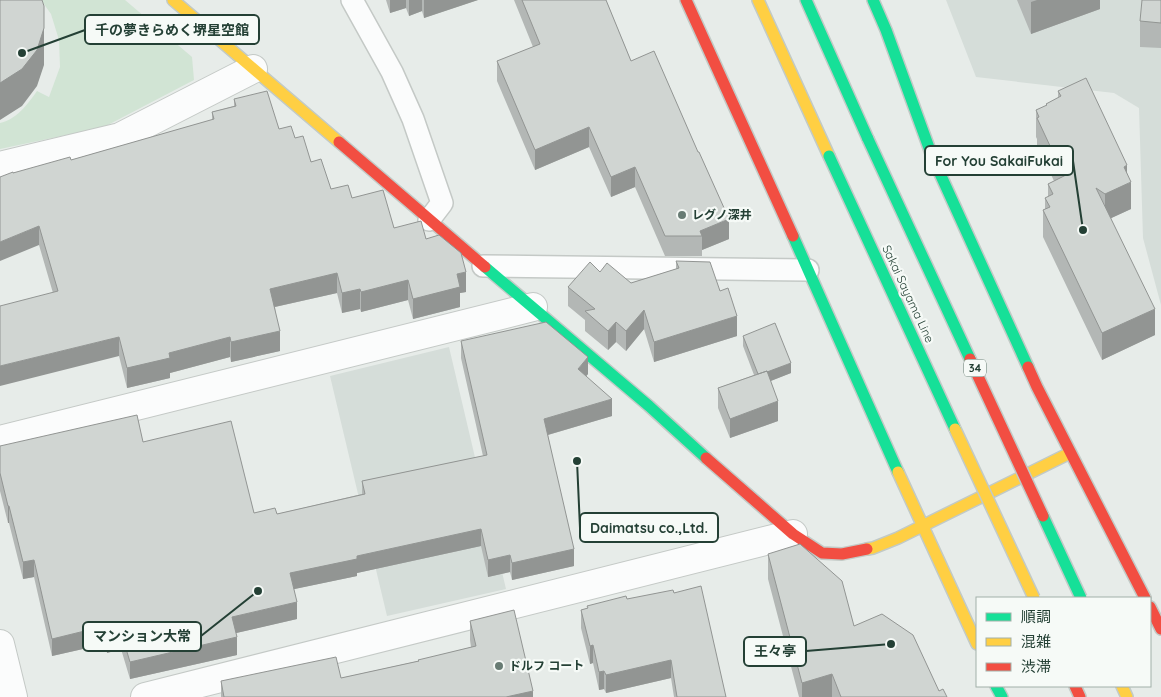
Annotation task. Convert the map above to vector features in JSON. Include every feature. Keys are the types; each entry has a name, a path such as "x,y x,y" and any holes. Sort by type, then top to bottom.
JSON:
{"main road":[{"path":"174,0 253,70 649,406 793,534 822,553 842,554 874,548 1070,453"},
{"path":"686,0 888,451 976,642"},
{"name":"Sakai Sayama Line","path":"758,0 1034,597"},
{"name":"34","path":"806,0 868,139 1081,597"},
{"path":"873,0 886,30 932,156 1037,387 1144,597"},
{"path":"1151,609 1161,629"}],"street":[{"path":"0,166 120,137 253,70"},
{"path":"0,440 533,308"},
{"path":"145,697 793,534"},
{"path":"0,644 13,697"}],"lane":[{"path":"352,0 392,72 414,119 442,203 429,220"},
{"path":"483,266 808,270"}],"shaded area":[{"path":"946,0 1161,0 1161,305 1143,238 1139,108 1114,93 976,77"},
{"path":"449,347 506,589 387,616 330,376"}],"green space":[{"path":"41,0 125,0 192,57 194,80 104,127 0,149 0,123 16,115 26,106 37,91 49,97 60,67 59,40 51,14"}],"building":[{"path":"0,0 42,0 44,6 44,28 37,50 22,69 0,83"},
{"path":"522,0 606,0 631,61 654,51 729,219 700,231 702,236 665,236 635,167 611,177 589,127 535,150 497,61 540,44"},
{"path":"1142,0 1161,0 1161,23 1140,21"},
{"path":"1086,78 1127,165 1124,167 1131,182 1105,194 1096,188 1155,309 1102,333 1043,210 1050,207 1045,198 1053,194 1048,184 1072,172 1058,163 1037,118 1039,117 1036,110 1061,96 1058,91"},
{"path":"267,91 279,129 291,126 295,138 303,136 311,162 321,159 331,189 348,185 352,198 383,190 394,228 421,221 426,239 439,235 461,253 466,272 457,274 460,287 413,299 408,280 361,292 360,289 342,293 337,273 270,289 280,331 231,342 230,337 169,353 170,358 127,368 119,337 0,366 0,306 58,291 39,226 0,242 0,177 70,157 71,160 214,119 212,112 236,106 234,99"},
{"path":"676,261 710,262 720,291 728,288 737,316 654,342 644,310 626,331 616,322 608,331 585,311 595,309 568,287 590,262 600,272 607,263 631,283 679,268"},
{"path":"546,322 588,357 578,369 612,399 544,419 574,549 512,563 510,555 488,560 481,529 357,556 357,559 290,573 297,602 232,617 237,637 130,662 121,632 107,635 105,626 52,639 34,560 23,562 0,473 0,446 137,415 143,442 231,421 254,513 275,508 277,514 365,494 362,481 487,455 461,341"},
{"path":"775,323 791,363 758,374 743,336"},
{"path":"767,371 778,401 730,419 718,388"},
{"path":"800,544 842,581 854,626 882,614 913,635 939,691 943,689 947,697 841,697 832,674 802,683 768,554"},
{"path":"701,586 726,697 677,697 671,660 606,675 604,671 599,672 593,645 590,646 581,610 588,608 587,606 626,596 627,599 673,590 674,593"},
{"path":"514,610 533,691 506,697 224,697 221,681 336,657 341,678 476,646 470,621"}],"traffic: fast":[{"path":"806,0 868,139"},
{"path":"873,0 886,30 932,156 1028,367"},
{"path":"868,139 970,359"},
{"path":"829,156 955,429"},
{"path":"793,236 898,472"},
{"path":"485,267 649,406 706,458"},
{"path":"1043,516 1081,597"},
{"path":"997,687 1002,697"}],"traffic: slow":[{"path":"173,0 339,142"},
{"path":"758,0 829,156"},
{"path":"955,429 1034,597"},
{"path":"867,549 898,538 1070,453"},
{"path":"898,472 976,642"},
{"path":"1122,687 1127,697"}],"traffic: jam":[{"path":"686,0 793,236"},
{"path":"339,142 485,267"},
{"path":"970,359 1043,516"},
{"path":"1028,367 1144,597"},
{"path":"706,458 793,534 822,553 842,554 867,549"},
{"path":"1151,609 1161,629"},
{"path":"1075,687 1080,697"}],"place":[{"name":"千の夢きらめく堺星空館","path":"22,53"},
{"name":"レグノ深井","path":"682,215"},
{"name":"For You SakaiFukai","path":"1083,230"},
{"name":"Daimatsu co.,Ltd.","path":"577,461"},
{"name":"マンション大常","path":"258,591"},
{"name":"王々亭","path":"891,644"},
{"name":"ドルフ コート","path":"499,666"}]}
